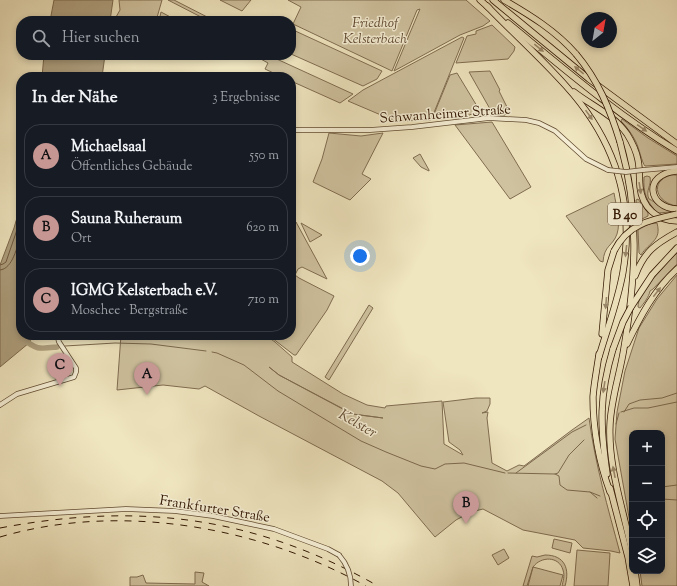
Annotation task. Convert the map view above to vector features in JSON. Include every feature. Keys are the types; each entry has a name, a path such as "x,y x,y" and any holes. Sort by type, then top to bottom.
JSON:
{"highway":[{"name":"B 40","path":"480,0 611,106 652,135 677,150"},
{"path":"493,0 589,79 677,144"},
{"name":"B 40","path":"504,0 548,28 567,44 589,70 602,92 620,142 628,178 632,202 634,280"},
{"name":"B 40","path":"487,6 565,84 588,114 608,147 616,168 624,204 627,230 626,245 623,273 619,290 599,357 594,389 594,416 599,455 628,557 633,586"},
{"path":"565,84 613,118 624,130 630,138 636,151 640,189 644,203 658,217 666,220 677,221"},
{"path":"655,128 677,140"},
{"path":"677,171 661,175 655,181 653,189 654,195 658,202 668,208 677,209"},
{"path":"599,357 606,302 608,270 614,251 623,238 637,225 649,220 677,214"},
{"path":"629,540 612,466 610,437 612,404 624,350 634,280 642,260 648,251 677,232"},
{"path":"610,492 603,450 601,418 605,382 613,350 624,322 647,282 677,248"},
{"path":"624,350 650,300 677,269"},
{"path":"635,574 637,586"}],"street":[{"name":"Schwanheimer Straße","path":"296,130 370,130 423,126 489,118 510,118 539,122 555,131 586,159 608,170 626,172 652,169"},
{"path":"652,169 677,167"},
{"path":"652,169 677,171"},
{"path":"0,405 17,394 71,378 76,374 76,370 70,358 58,340"},
{"name":"Frankfurter Straße","path":"0,516 105,509 147,509 213,516 274,529 328,549 339,555 345,562 349,570 351,586"}],"green space":[{"path":"119,0 162,0 157,16 117,16 120,10"},
{"path":"168,0 174,0 205,16 199,16"},
{"path":"220,0 251,0 242,11"},
{"name":"Friedhof Kelsterbach","path":"288,0 466,0 490,21 483,26 460,35 394,71 420,9 417,10 392,71 296,25 296,18 301,7"},
{"path":"161,12 169,16 160,16"},
{"path":"492,25 515,47 508,59 456,63 467,36 476,34 476,31"},
{"path":"296,31 382,71 377,79 363,86 296,56"},
{"path":"462,37 464,38 431,120 395,121 348,101 363,90"},
{"path":"263,60 279,60 353,94 340,103 296,83 296,72 271,72 265,69 268,63"},
{"path":"490,71 509,111 505,115 494,116 469,72"},
{"path":"457,73 483,116 475,117 472,114 457,118 432,119 450,75"},
{"path":"622,119 648,138 677,156 677,164 645,166 636,142 621,121"},
{"path":"492,122 531,187 510,199 455,125"},
{"path":"329,133 361,136 383,133 362,174 371,179 350,200 313,182 322,159"},
{"path":"420,154 429,171 421,167 413,158"},
{"path":"671,175 677,175 677,206 664,201 658,192 659,182"},
{"path":"644,177 650,177 648,193 649,199 671,211 670,212 658,213 648,201 644,187"},
{"path":"614,193 618,214 618,229 615,238 605,252 603,262 600,261 566,216"},
{"path":"638,199 648,213 648,216 638,221 636,200"},
{"path":"296,222 327,279 302,267 298,269 296,273"},
{"path":"301,223 322,235 310,242"},
{"path":"657,223 658,234 656,238 641,255 639,253 638,230 649,224"},
{"path":"677,253 677,264 650,291 640,308 638,307 642,294 647,286"},
{"path":"677,275 677,586 642,586 640,574 665,574 665,430 629,430 629,517 615,439 617,412 625,371 639,328 657,299"},
{"path":"296,276 334,296 327,310 296,355 274,340 296,340"},
{"path":"369,305 373,308 329,380 325,377"},
{"path":"121,340 272,340 292,357 292,362 343,394 367,405 385,408 386,406 442,401 444,444 463,455 460,450 449,442 443,402 490,398 490,404 487,411 482,413 488,412 487,418 492,463 507,471 519,465 524,466 589,418 598,469 620,553 583,548 575,540 523,530 483,509 471,512 456,520 435,537 398,493 382,481 205,386 199,389 163,385 117,390","holes":["279,375 353,414 383,418 352,414"]},
{"path":"554,539 572,543 570,553 552,548"},
{"path":"504,549 509,558 498,565 492,555"},
{"path":"577,550 610,553 608,586 574,586"},
{"path":"545,555 557,557 564,564 567,574 565,586 562,586 564,572 558,562 545,559 536,563 533,567 527,586 523,586 532,556 537,557"},
{"path":"533,567 563,575 560,586 528,586"},
{"path":"195,572 204,573 202,582 209,586 130,586 130,577 143,575 146,583 195,584"}],"water":[{"path":"54,0 113,0 111,16 51,16"},
{"path":"44,60 104,60 103,72 42,72"},
{"path":"16,221 16,340 30,340 29,343 0,367 0,265"}],"waterway":[{"name":"Kelster","path":"24,340 38,348 57,347"},
{"name":"Kelster","path":"65,346 115,343 151,344 206,351"},
{"name":"Kelster","path":"212,352 244,365 278,391 361,441 386,452 421,466 435,469 445,464 464,463 505,473"},
{"name":"Kelster","path":"624,412 629,404 640,400 662,398 677,393"},
{"name":"Kelster","path":"621,412 634,408 648,408 677,402"},
{"name":"Kelster","path":"616,424 619,413"},
{"name":"Kelster","path":"516,473 572,432 586,425"},
{"path":"555,474 558,473 569,455 584,440"},
{"path":"508,473 555,474 559,476 560,485 567,490 590,492 600,496"},
{"path":"665,487 677,485"},
{"path":"590,492 597,498"},
{"path":"665,499 677,500"}],"railway":[{"path":"0,528 51,520 100,516 148,516 195,521 241,530 286,544 332,562 378,586"},
{"path":"0,537 45,527 92,521 140,521 187,526 234,535 280,548 324,565 366,586"}],"place":[{"name":"IGMG Kelsterbach e.V.","path":"60,386"},
{"name":"Michaelsaal","path":"147,395"},
{"name":"Sauna Ruheraum","path":"466,524"}]}
